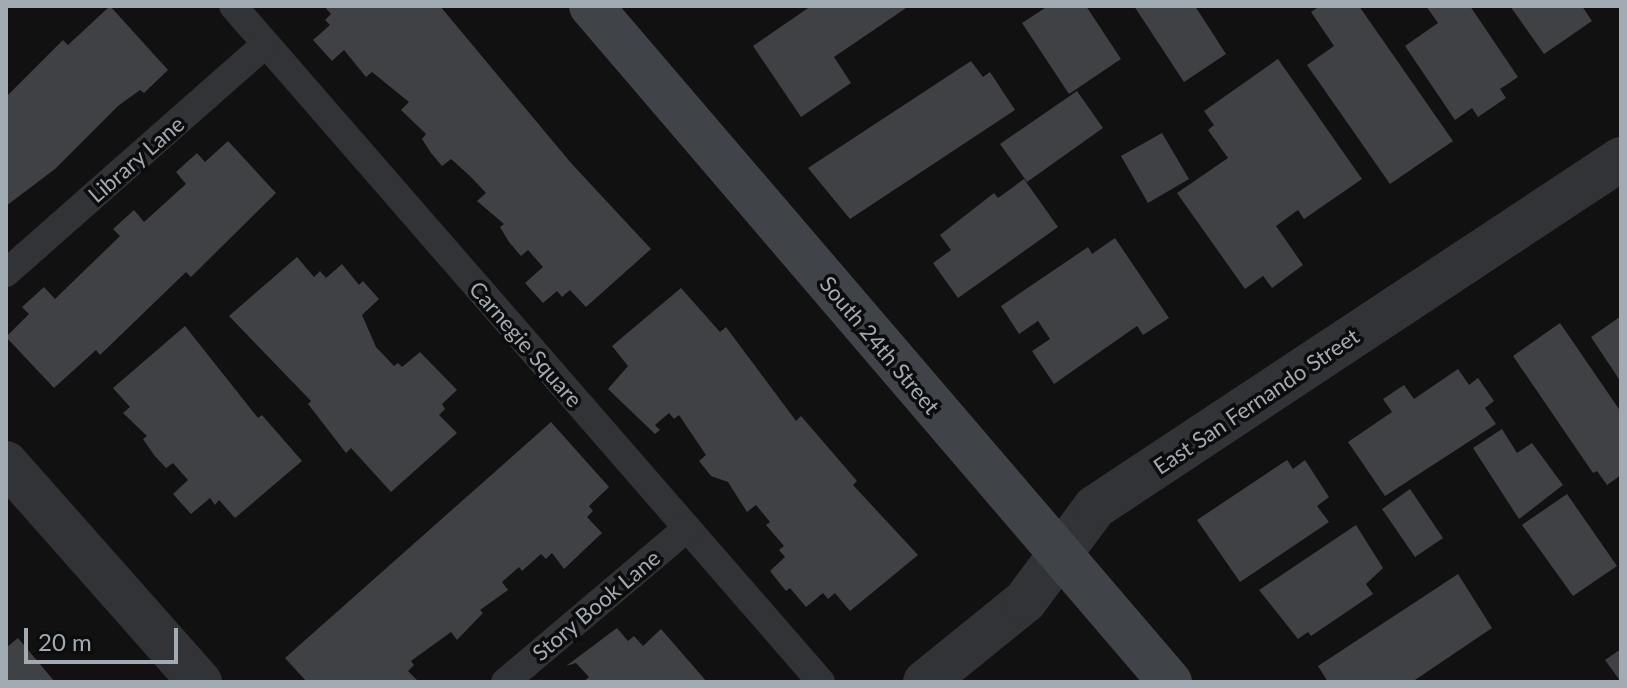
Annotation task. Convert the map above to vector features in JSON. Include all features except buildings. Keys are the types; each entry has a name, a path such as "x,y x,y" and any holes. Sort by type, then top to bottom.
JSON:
{"main road":[{"name":"South 24th Street","path":"591,6 1170,682"}],"street":[{"name":"East San Fernando Street","path":"925,682 1025,601 1095,507 1621,159"},
{"path":"6,463 200,682"}],"lane":[{"name":"Carnegie Square","path":"233,6 821,682"},
{"name":"Library Lane","path":"6,273 266,44"},
{"name":"Story Book Lane","path":"505,682 686,529"}]}
